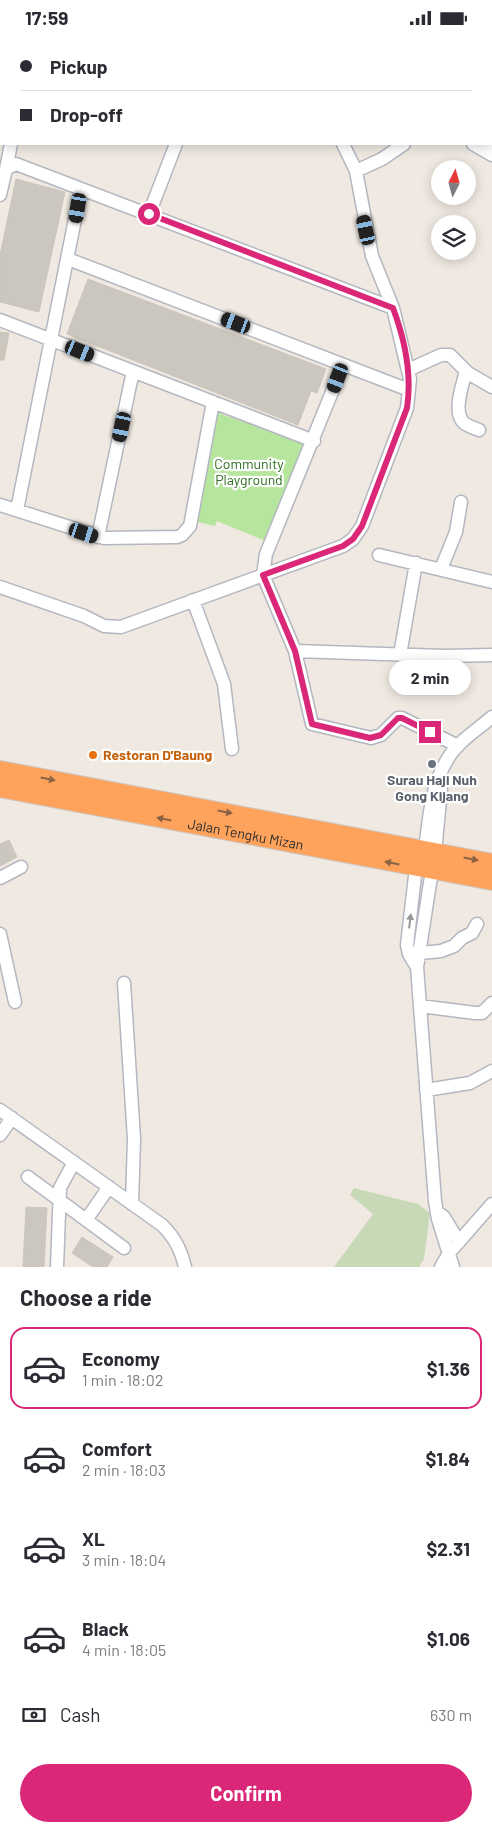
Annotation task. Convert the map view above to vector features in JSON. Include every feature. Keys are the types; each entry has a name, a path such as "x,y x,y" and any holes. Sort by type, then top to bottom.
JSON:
{"highway":[{"name":"Jalan Tengku Mizan","path":"0,770 492,863"},
{"name":"Jalan Tengku Mizan","path":"0,788 492,881"}],"street":[{"path":"0,195 11,145"},
{"path":"149,214 176,145"},
{"path":"0,587 112,627 121,627 343,546 359,532 407,408 409,390 408,370 393,308 372,256 356,171 343,145"},
{"path":"356,171 382,159 403,145"},
{"path":"6,169 16,164 393,308"},
{"path":"17,510 81,189"},
{"path":"68,259 409,390"},
{"path":"0,320 314,441"},
{"path":"408,370 445,354 453,357 466,371 492,387"},
{"path":"343,365 314,441 266,554 263,575 295,651 312,724 370,738 381,735 398,718 402,718 458,746"},
{"path":"98,537 133,371"},
{"path":"466,371 460,394 460,415 464,423 479,430"},
{"path":"0,505 98,537 176,537 188,530 214,402"},
{"path":"441,569 456,532 462,502"},
{"path":"379,555 492,582"},
{"path":"400,655 416,563"},
{"path":"193,600 224,684 232,749"},
{"path":"295,651 400,655 492,655"},
{"path":"430,851 433,795 447,759 458,746 492,717"},
{"path":"0,878 21,867"},
{"path":"424,868 413,954 417,967 434,1195 438,1219 453,1267"},
{"path":"413,954 441,951 454,947 462,938 472,933 477,924"},
{"path":"0,934 14,1002"},
{"path":"124,983 134,1139 132,1204"},
{"path":"420,1006 482,1013 492,1003"},
{"path":"426,1090 470,1083 492,1071"},
{"path":"0,1110 172,1234 180,1250 185,1267"},
{"path":"0,1135 12,1119"},
{"path":"57,1267 61,1185 74,1163"},
{"path":"28,1177 124,1248"},
{"path":"86,1220 109,1187"},
{"path":"441,1267 449,1253 492,1204"},
{"path":"438,1212 444,1217 459,1242"}],"green space":[{"name":"Community Playground","path":"218,413 310,445 268,542 217,521 215,526 194,521 214,417"},
{"path":"354,1188 418,1204 430,1213 424,1259 419,1267 334,1267 373,1214 350,1195"}],"building":[{"path":"16,179 65,192 39,312 0,302 0,255"},
{"path":"88,279 326,369 317,393 311,391 298,425 67,334"},
{"path":"0,332 9,333 4,360 0,360"},
{"path":"9,840 17,857 0,866 0,844"},
{"path":"26,1207 47,1208 44,1267 23,1267"},
{"path":"82,1237 113,1257 107,1267 93,1267 72,1253"}],"place":[{"name":"Restoran D'Baung","path":"93,755"},
{"name":"Surau Haji Nuh Gong Kijang","path":"432,764"}],"route":[{"path":"149,214 393,308 410,379 407,408 362,526 353,539 343,546 263,575 295,651 308,717 312,724 370,738 381,735 398,718 402,718 430,732"}]}
